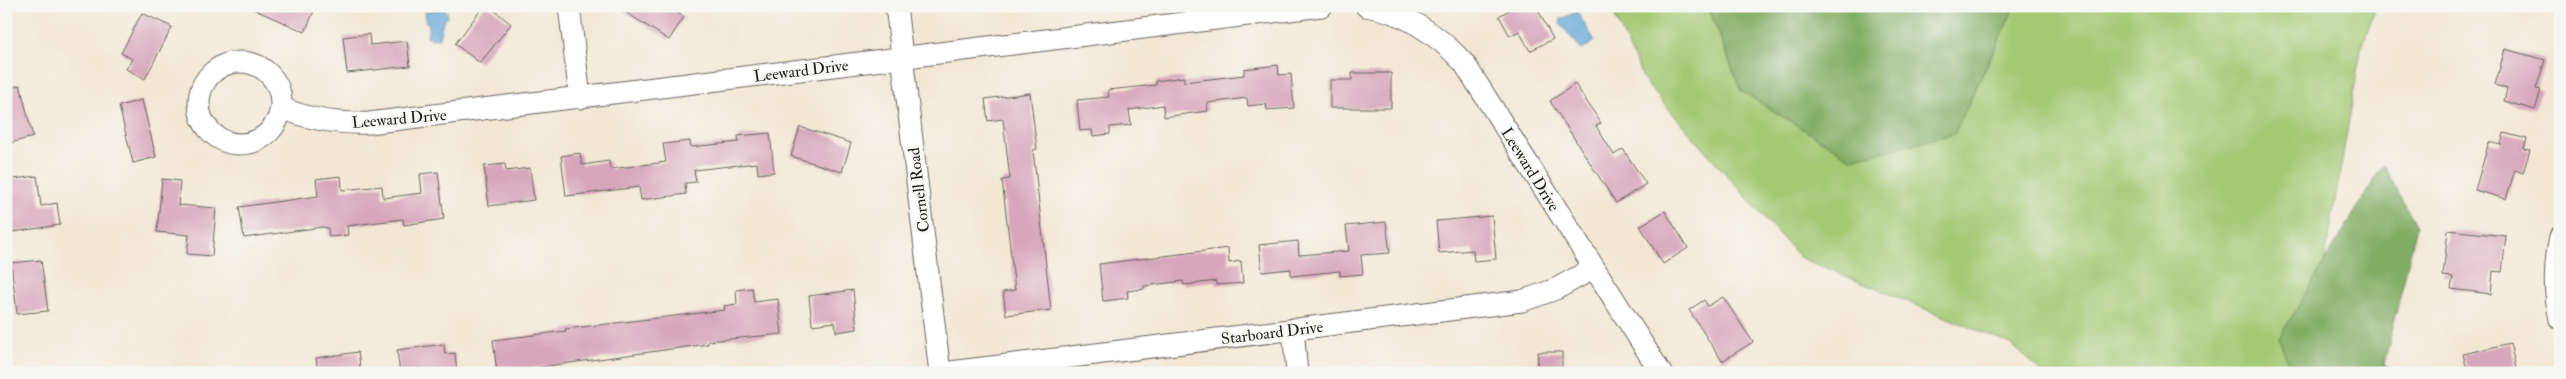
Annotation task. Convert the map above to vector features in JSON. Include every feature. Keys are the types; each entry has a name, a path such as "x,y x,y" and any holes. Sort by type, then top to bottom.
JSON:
{"street":[{"path":"568,6 580,98"},
{"name":"Cornell Road","path":"896,6 941,373"},
{"name":"Leeward Drive","path":"282,108 303,116 332,122 369,123 902,58 1243,11 1322,6"},
{"name":"Leeward Drive","path":"1366,6 1391,12 1423,27 1438,37 1464,63 1661,373"},
{"path":"2560,237 2556,257 2554,287 2560,319"},
{"name":"Starboard Drive","path":"941,373 1522,301 1556,289 1594,268"},
{"path":"1293,329 1297,373"}],"green space":[{"path":"1610,6 1708,6 1741,91 1954,134 2015,6 2376,6 2361,49 2318,301 2314,373 2043,373 2011,344 1799,257 1645,82"},
{"path":"1708,6 2015,6 1954,134 1852,159 1741,91"},
{"path":"2383,165 2417,226 2384,364 2392,373 2292,373 2279,338"}],"water":[{"path":"443,8 447,11 447,18 443,21 439,38 432,39 427,36 429,25 426,22 425,12"},
{"path":"1577,12 1595,41 1582,50 1560,24 1561,19"}],"building":[{"path":"246,6 316,6 305,32"},
{"path":"484,6 489,6 511,24 480,63 455,44"},
{"path":"616,6 667,6 684,17 669,40"},
{"path":"1516,6 1536,6 1553,39 1530,51 1519,31 1510,36 1499,16"},
{"path":"142,13 172,27 145,79 126,69 132,59 121,53"},
{"path":"369,34 370,45 407,41 410,66 347,73 343,37"},
{"path":"2505,49 2545,60 2536,89 2541,90 2535,110 2504,101 2507,89 2495,85"},
{"path":"1278,65 1279,75 1291,74 1294,108 1267,110 1266,104 1248,106 1247,98 1207,103 1208,111 1164,117 1163,105 1129,110 1131,125 1110,127 1110,134 1093,136 1092,130 1080,131 1077,100 1109,97 1108,90 1156,85 1156,81 1184,77 1184,82 1244,75 1244,69"},
{"path":"1352,73 1391,73 1391,108 1330,108 1330,80 1352,80"},
{"path":"1575,84 1601,123 1596,126 1614,155 1623,149 1646,184 1616,203 1550,101"},
{"path":"20,85 33,137 6,144 6,89"},
{"path":"1030,93 1037,149 1033,150 1051,310 1006,315 1003,292 1015,290 1002,180 1010,179 1003,119 988,121 985,99"},
{"path":"142,100 156,157 133,163 119,106"},
{"path":"800,127 851,143 842,172 791,156"},
{"path":"770,133 774,172 758,174 757,163 694,170 696,182 685,183 686,194 641,200 639,187 566,196 561,156 580,153 582,165 609,161 610,169 666,162 663,144 690,141 691,147 739,142 738,136"},
{"path":"2504,133 2527,139 2524,149 2530,150 2523,173 2515,170 2506,199 2475,190 2489,142 2501,145"},
{"path":"505,164 506,171 530,168 534,200 489,206 484,166"},
{"path":"438,172 444,219 404,225 403,219 347,226 348,235 329,237 328,228 322,227 244,238 239,207 318,196 316,179 341,176 342,190 382,186 383,198 422,193 420,174"},
{"path":"37,176 41,206 57,203 60,225 6,233 6,180"},
{"path":"162,179 180,181 178,205 216,208 212,256 187,254 189,235 157,232"},
{"path":"1665,211 1688,248 1663,264 1640,226"},
{"path":"1492,216 1496,259 1474,261 1473,250 1439,253 1436,221"},
{"path":"1386,222 1390,253 1361,255 1363,274 1340,276 1340,271 1291,276 1291,269 1262,272 1259,245 1298,241 1299,255 1349,251 1346,226"},
{"path":"2448,230 2506,236 2502,272 2493,271 2491,294 2451,289 2453,277 2443,276"},
{"path":"1228,248 1229,263 1241,261 1243,283 1216,285 1216,281 1184,285 1183,281 1144,286 1144,289 1127,291 1128,298 1103,301 1099,264"},
{"path":"41,260 48,311 17,314 11,263"},
{"path":"752,288 754,302 778,299 782,334 708,341 708,344 497,373 493,340 566,331 565,329 725,310 724,306 737,304 736,290"},
{"path":"853,290 857,329 836,332 835,322 812,325 809,296"},
{"path":"1723,297 1753,342 1722,361 1689,310 1704,300 1708,306"},
{"path":"2510,343 2517,373 2468,373 2463,354"},
{"path":"444,344 445,354 455,353 457,373 400,373 397,350"},
{"path":"358,352 361,373 318,373 316,358"},
{"path":"1538,352 1562,352 1562,373 1537,373"}]}
